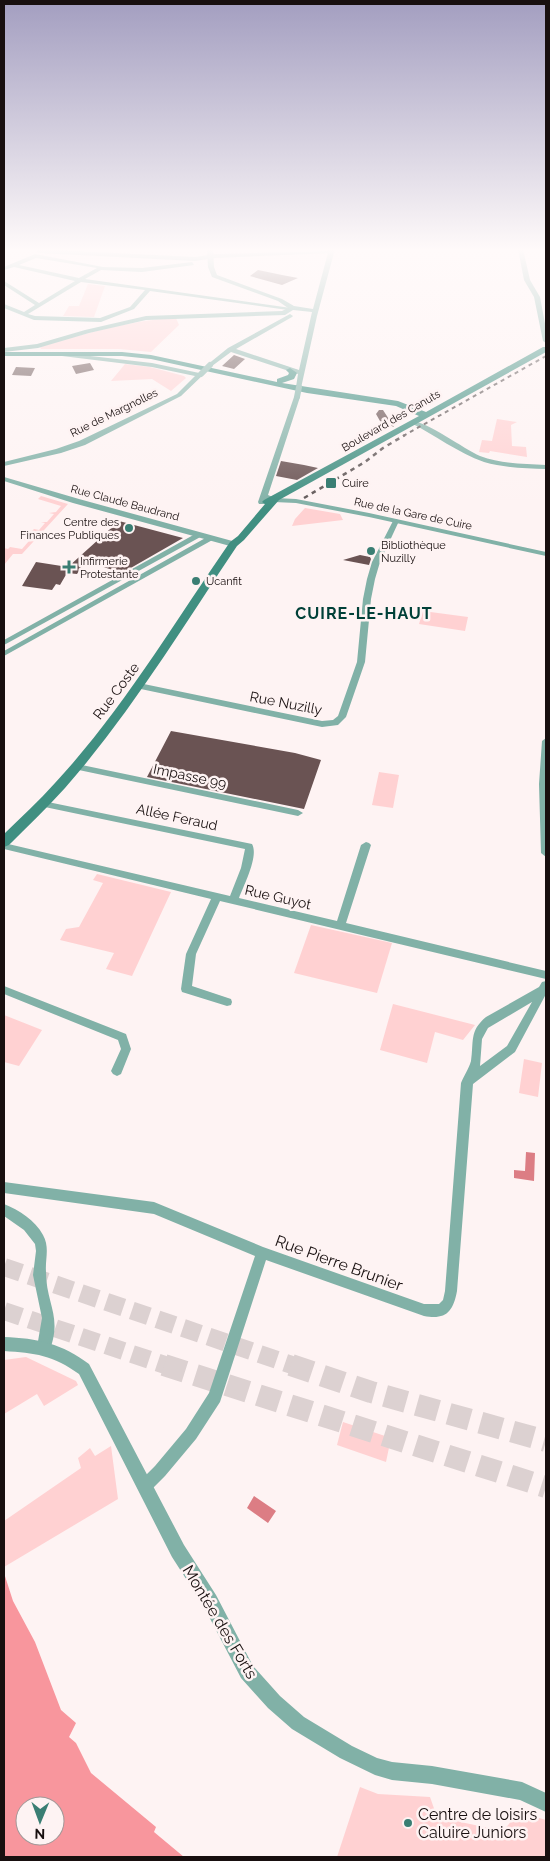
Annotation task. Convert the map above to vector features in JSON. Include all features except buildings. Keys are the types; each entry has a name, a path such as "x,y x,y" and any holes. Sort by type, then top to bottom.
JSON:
{"main road":[{"path":"4,351 60,355 122,354 152,357 297,389 398,404 425,415"},
{"path":"4,351 129,352 164,356 281,384 359,399"},
{"name":"Boulevard des Canuts","path":"274,500 542,351"},
{"path":"197,364 300,385"},
{"path":"280,380 292,376 290,370"},
{"path":"263,500 274,500"},
{"name":"Rue Coste","path":"233,544 232,535 263,500"},
{"name":"Rue Coste","path":"4,844 77,767 139,686 233,544 241,538 274,500"}],"street":[{"path":"4,351 38,346 71,336"},
{"name":"Rue de Margnolles","path":"4,464 82,443 176,396 210,365 251,336"},
{"name":"Rue Coste","path":"263,500 297,397 310,336"},
{"path":"230,350 303,373"},
{"path":"60,355 152,364 200,374"},
{"path":"412,422 474,456 508,464 546,467"},
{"name":"Rue de Margnolles","path":"4,457 42,454"},
{"name":"Rue Claude Baudrand","path":"7,479 76,501 233,544"},
{"name":"Rue de la Gare de Cuire","path":"274,500 299,502 396,521 546,554"},
{"name":"Rue Nuzilly","path":"139,686 322,724 329,724 339,720 342,717 358,672 371,579 376,562 396,521"},
{"path":"4,643 200,535"},
{"path":"4,654 212,538"},
{"path":"546,741 543,784 546,852"},
{"name":"Impasse 99","path":"77,767 298,812"},
{"name":"Allée Feraud","path":"43,804 249,846 246,868 233,901"},
{"name":"Rue Guyot","path":"4,844 233,901 546,974"},
{"path":"340,926 366,845"},
{"path":"217,897 191,954 186,990 227,1002"},
{"name":"Rue Pierre Brunier","path":"466,1086 511,1049 544,988"},
{"name":"Rue Pierre Brunier","path":"4,1187 149,1207 262,1252 424,1310 433,1312 442,1310 449,1304 451,1291 466,1086 476,1062 477,1039 484,1025 490,1020 544,988"},
{"path":"4,990 122,1037 126,1048 117,1071"},
{"path":"4,1210 30,1227 42,1248 40,1278 50,1318 44,1347"},
{"path":"145,1486 191,1434 215,1397 262,1252"},
{"name":"Montée des Forts","path":"4,1344 44,1347 59,1352 84,1369 178,1551 210,1601 247,1672 259,1688 298,1723 346,1752 376,1766 392,1771 432,1775 522,1790 546,1803"}],"shaded area":[{"path":"80,336 168,336 151,352 119,349 41,349 40,347"},
{"path":"125,364 150,367 186,378 171,391 152,379 111,381"},
{"path":"497,419 517,422 511,425 512,446 526,447 527,457 490,451 489,453 479,452 482,440 492,441"},
{"path":"41,496 68,504 22,554 13,554 4,565 4,548 22,549 29,541 24,540 26,538 31,539 37,532 32,531 34,529 39,530 45,523 41,522 47,522 54,514 49,513 56,512 61,506 38,499"},
{"path":"305,508 340,514 343,520 292,526 295,519"},
{"path":"423,611 468,617 465,631 419,624"},
{"path":"379,772 399,775 393,808 372,805"},
{"path":"97,874 171,892 132,976 106,969 114,953 60,940 66,929 79,927 103,883 93,880"},
{"path":"311,925 392,943 377,993 294,973"},
{"path":"393,1004 475,1025 463,1040 435,1032 427,1063 380,1050"},
{"path":"4,1015 42,1030 19,1066 4,1062"},
{"path":"524,1059 542,1063 538,1097 519,1093"},
{"path":"526,1152 535,1153 534,1181 514,1178 514,1170 525,1171"},
{"path":"26,1357 76,1381 78,1385 44,1406 37,1394 4,1414 4,1360"},
{"path":"343,1422 391,1438 386,1462 337,1445"},
{"path":"111,1446 118,1499 4,1567 4,1521 81,1468 78,1458 90,1448 95,1456"},
{"path":"254,1496 276,1511 268,1523 247,1508"},
{"path":"4,1573 13,1601 35,1642 61,1710 76,1723 69,1737 76,1743 91,1773 156,1827 154,1832 184,1857 4,1857"},
{"name":"Centre de loisirs Caluire Juniors","path":"360,1787 378,1794 430,1797 437,1817 503,1831 519,1812 546,1820 546,1857 337,1857"}],"tunnel":[{"path":"4,1267 295,1366"},
{"path":"4,1311 168,1366"},
{"path":"164,1365 546,1487"},
{"path":"291,1365 371,1392 546,1441"}],"railway":[{"path":"403,436 546,356"},
{"path":"304,498 365,462 383,448 405,435"}],"place":[{"name":"Cuire","path":"331,483"},
{"name":"Centre des Finances Publiques","path":"129,528"},
{"name":"Bibliothèque Nuzilly","path":"371,551"},
{"name":"Infirmerie Protestante","path":"69,567"},
{"name":"Ucanfit","path":"196,581"},
{"name":"Centre de loisirs Caluire Juniors","path":"408,1823"}],"district":[{"name":"CUIRE-LE-HAUT","path":"364,613"}]}
